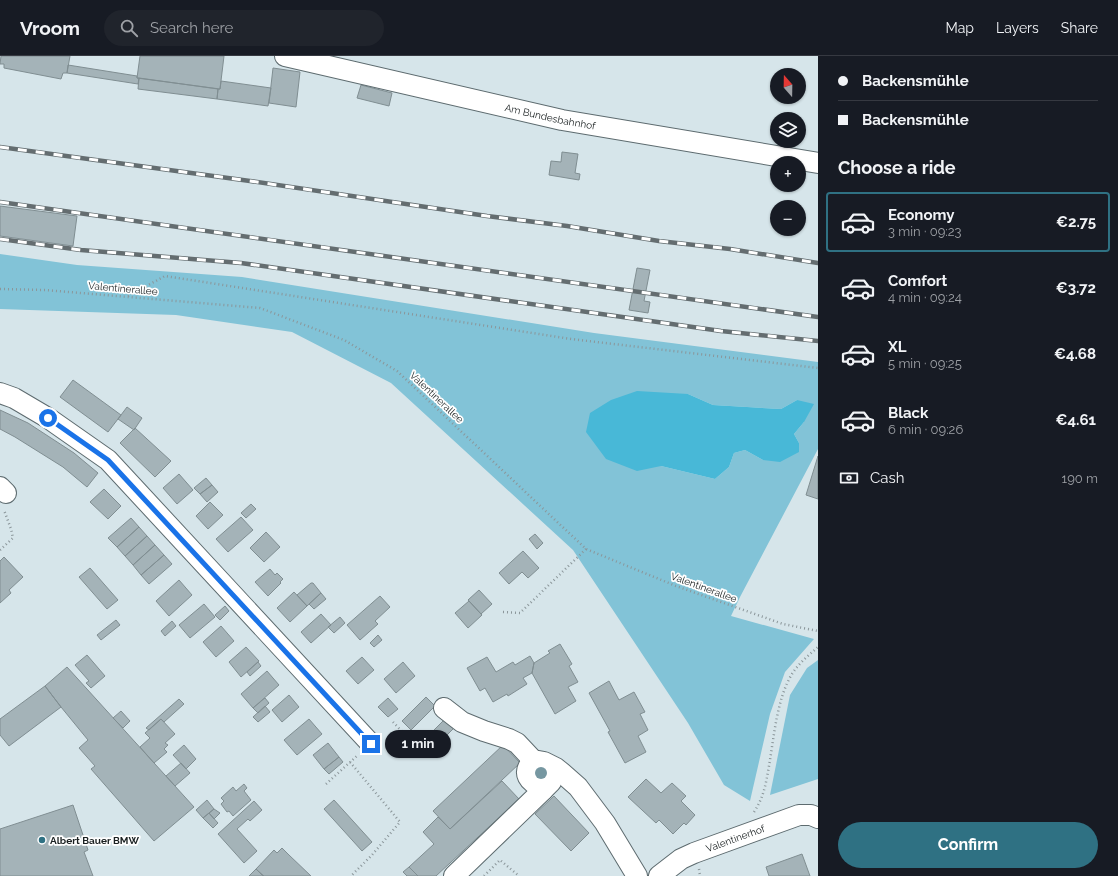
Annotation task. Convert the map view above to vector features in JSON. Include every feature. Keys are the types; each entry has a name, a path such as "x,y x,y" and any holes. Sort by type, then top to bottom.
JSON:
{"street":[{"name":"Am Bundesbahnhof","path":"285,56 562,120 818,163"},
{"path":"0,393 14,398 48,418 108,460 371,744"},
{"path":"444,708 462,722 517,743 533,760 544,762 561,772 578,787 605,822 637,876"},
{"path":"533,760 528,766 527,775 532,783 543,790"},
{"path":"454,876 561,772"},
{"name":"Valentinerhof","path":"659,876 681,859 694,853 799,815 811,815 818,818"}],"path":[{"path":"128,296 166,276 571,339 818,368"},
{"name":"Valentinerallee","path":"0,289 45,290 128,296 260,308 344,340 397,371 586,549 676,586 783,624 818,631"},
{"path":"0,550 13,538 3,496"},
{"path":"503,612 520,613 586,549"},
{"path":"754,814 761,802 766,782 781,697 792,674 818,647"},
{"path":"393,722 410,740 418,733"},
{"path":"326,784 371,744"},
{"path":"350,762 400,822 372,855 351,876"},
{"path":"484,876 500,860 518,876"}],"shaded area":[{"path":"0,254 77,265 242,277 594,333 818,362 818,449 731,616 814,639 785,672 770,714 750,801 724,785 688,723 573,550 391,383 292,332 176,315 0,309","holes":["688,394 713,405 781,409 797,400 804,422 794,434 799,443 763,460 745,450 734,453 729,467 715,479 661,466"]},
{"path":"637,391 688,394 713,405 781,409 797,400 814,404 804,422 794,434 799,443 799,452 780,462 763,460 745,450 734,453 729,467 715,479 661,466 637,471 606,459 586,432 590,413 611,400"},
{"path":"818,660 818,779 770,795 790,695 807,668"}],"building":[{"path":"1,56 70,56 67,73 63,73 61,79 4,68 4,64 0,64"},
{"path":"140,56 224,56 220,89 137,78"},
{"path":"68,65 137,76 137,78 139,78 138,84 67,73"},
{"path":"273,68 300,72 296,107 269,103"},
{"path":"139,78 218,89 217,99 138,89"},
{"path":"221,81 271,88 268,106 217,99"},
{"path":"361,85 392,93 389,106 357,98"},
{"path":"562,152 578,154 575,173 580,174 579,180 549,175 551,161 561,162"},
{"path":"0,206 77,216 73,246 0,236"},
{"path":"637,268 650,270 644,301 650,302 648,313 629,310"},
{"path":"73,380 121,415 108,432 60,397"},
{"path":"127,407 142,418 134,430 118,419"},
{"path":"0,410 28,423 74,453 98,473 87,487 63,467 0,429"},
{"path":"135,428 171,461 155,477 120,443"},
{"path":"818,456 818,499 806,495"},
{"path":"179,474 193,490 177,504 163,488"},
{"path":"206,478 212,485 200,494 194,488"},
{"path":"212,485 218,492 207,502 200,494"},
{"path":"104,489 121,506 108,519 90,502"},
{"path":"210,502 223,515 208,529 196,516"},
{"path":"251,504 256,509 246,518 241,513"},
{"path":"241,517 253,530 228,552 216,539"},
{"path":"131,518 139,527 117,547 108,538"},
{"path":"139,527 147,536 125,556 117,547"},
{"path":"266,532 280,547 264,562 250,548"},
{"path":"535,534 543,543 537,549 529,539"},
{"path":"147,536 155,545 133,565 125,556"},
{"path":"155,545 164,555 141,575 133,565"},
{"path":"523,551 539,568 528,578 522,572 509,584 499,573"},
{"path":"164,555 172,564 149,584 141,575"},
{"path":"4,557 23,577 9,590 11,593 0,603 0,561"},
{"path":"90,568 118,600 107,609 79,577"},
{"path":"270,569 275,575 277,573 283,579 268,596 255,582"},
{"path":"179,580 192,595 169,616 156,601"},
{"path":"313,583 321,593 307,606 297,595"},
{"path":"479,590 492,604 481,614 468,600"},
{"path":"294,592 307,606 290,622 277,608"},
{"path":"321,593 326,599 314,609 309,604"},
{"path":"380,596 390,607 375,621 378,624 360,640 347,625"},
{"path":"469,601 482,615 468,628 455,613"},
{"path":"204,604 215,617 190,638 179,625"},
{"path":"225,606 229,611 220,620 215,615"},
{"path":"321,614 331,625 311,643 301,632"},
{"path":"340,617 345,623 334,633 328,627"},
{"path":"116,620 120,625 101,640 97,635"},
{"path":"172,621 176,626 165,636 161,631"},
{"path":"221,626 234,641 216,657 203,642"},
{"path":"378,635 382,640 374,647 370,643"},
{"path":"560,644 572,664 569,666 578,682 568,687 576,701 555,714 532,673 534,663 550,653 548,651"},
{"path":"246,647 259,661 241,677 229,662"},
{"path":"87,655 105,676 91,688 86,683 89,681 75,665"},
{"path":"530,656 534,663 532,673 523,678 527,684 508,696 507,694 493,702 485,688 480,691 467,668 487,657 496,672 513,662 515,665"},
{"path":"362,657 374,670 358,684 346,671"},
{"path":"258,662 261,666 250,676 247,672"},
{"path":"403,662 415,676 396,693 384,679"},
{"path":"67,667 194,807 154,841 91,769 95,766 79,748 88,740 45,686"},
{"path":"267,671 279,685 253,708 241,694"},
{"path":"609,681 619,700 634,692 645,712 640,714 648,730 638,736 646,752 625,763 608,732 610,731 589,693"},
{"path":"45,686 61,707 9,746 0,735 0,719"},
{"path":"289,695 299,707 282,722 272,710"},
{"path":"426,697 435,706 411,730 402,721"},
{"path":"265,698 269,703 258,713 253,708"},
{"path":"388,698 398,709 388,717 378,707"},
{"path":"179,699 184,704 164,722 161,719 149,730 146,728"},
{"path":"265,706 270,712 258,722 253,717"},
{"path":"121,711 130,721 123,728 113,718"},
{"path":"447,717 456,726 432,750 423,741"},
{"path":"161,719 175,734 165,743 168,745 164,749 167,752 154,763 140,747 150,738 145,733"},
{"path":"309,719 322,734 297,755 284,740"},
{"path":"328,743 339,757 324,769 313,755"},
{"path":"184,745 196,759 186,769 173,755"},
{"path":"503,745 520,763 450,829 433,811"},
{"path":"339,757 343,762 329,774 324,769"},
{"path":"181,763 190,773 175,786 166,776"},
{"path":"646,779 661,793 672,783 686,796 681,801 695,815 686,825 684,823 673,834 659,820 656,823 628,797"},
{"path":"502,781 519,799 436,876 418,876 409,867 434,844 423,832 438,817 450,829"},
{"path":"244,784 247,788 244,791 251,800 233,816 229,811 227,812 221,804 224,801 221,798 233,787 236,791"},
{"path":"554,796 589,833 571,851 535,814"},
{"path":"207,800 214,809 203,818 196,810"},
{"path":"334,800 372,842 362,851 324,809"},
{"path":"254,801 262,810 250,821 248,819 237,829 257,851 244,863 218,834"},
{"name":"Albert Bauer BMW","path":"73,805 88,850 84,852 93,876 0,876 0,829"},
{"path":"214,809 220,813 214,819 209,813"},
{"path":"209,813 218,823 213,828 203,818"},
{"path":"282,848 311,876 264,876 256,869 274,850 277,853"},
{"path":"802,854 810,876 769,876 766,867"},
{"path":"409,867 418,876 407,876 403,872"},
{"path":"256,869 263,876 249,876"}],"railway":[{"path":"0,147 567,226 659,241 730,249 818,263"},
{"path":"0,202 818,317"},
{"path":"0,239 81,250 241,263 721,331 818,341"}],"place":[{"name":"Albert Bauer BMW","path":"42,840"}],"route":[{"path":"48,418 108,460 371,744"}]}
